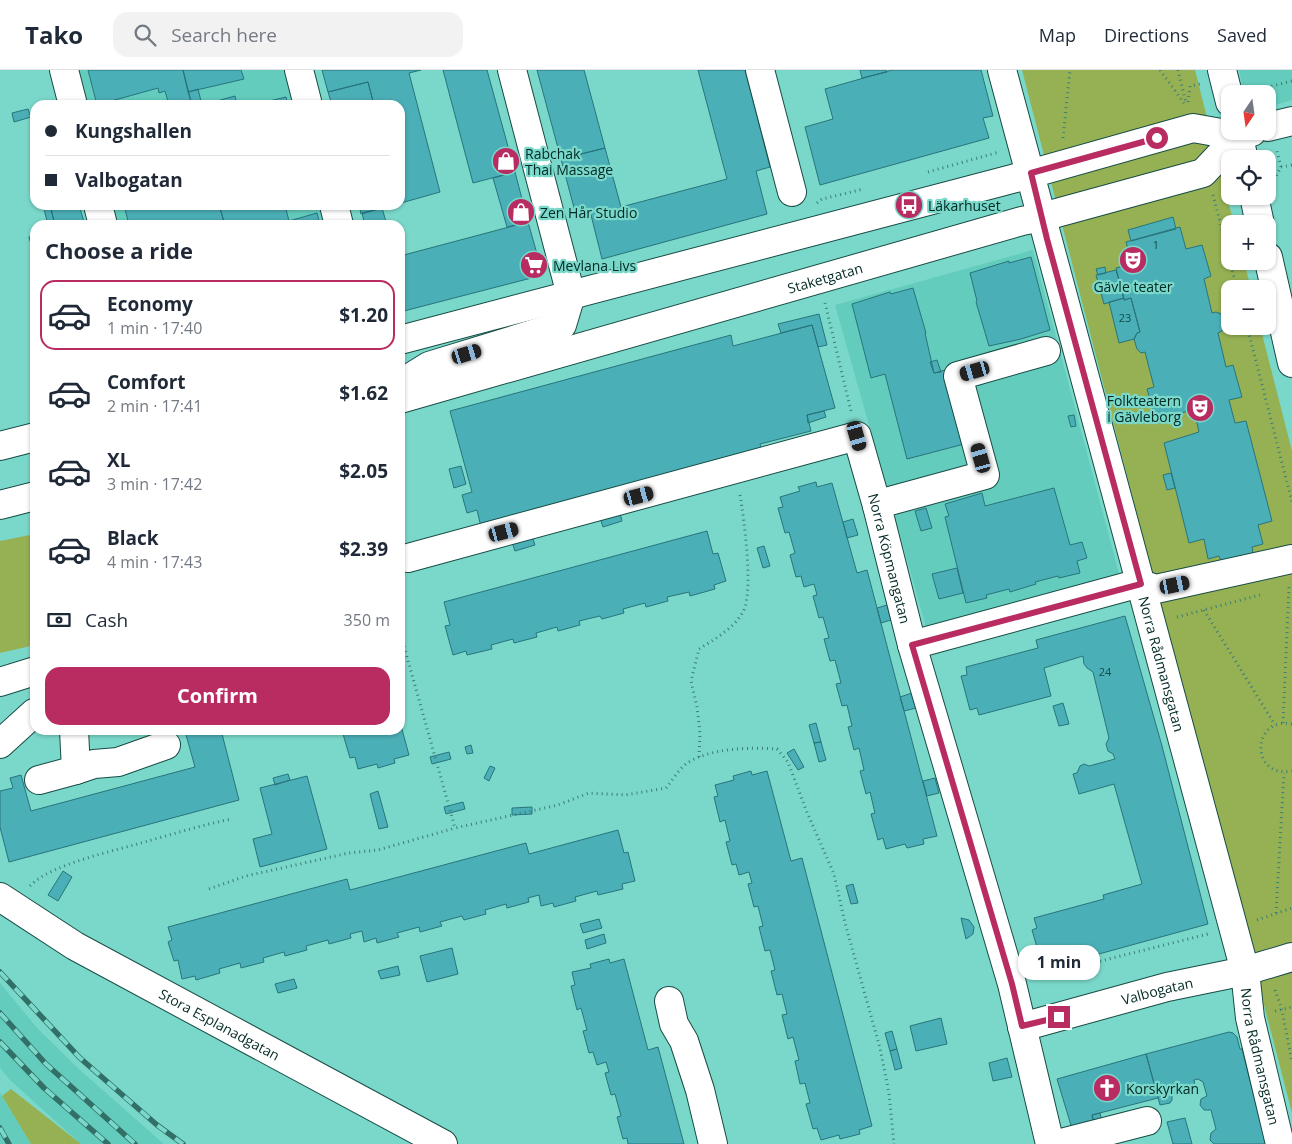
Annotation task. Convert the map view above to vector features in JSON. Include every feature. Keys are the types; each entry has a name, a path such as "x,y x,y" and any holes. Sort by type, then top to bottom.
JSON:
{"street":[{"path":"64,70 72,100"},
{"path":"299,70 307,100"},
{"path":"405,381 429,366 562,325 571,294 512,70"},
{"path":"760,70 792,192"},
{"name":"Norra Rådmansgatan","path":"1002,70 1246,971 1250,1018 1280,1144"},
{"path":"1222,70 1226,85"},
{"path":"1276,135 1292,121"},
{"name":"Staketgatan","path":"405,339 1194,128 1221,134"},
{"name":"Staketgatan","path":"405,398 1022,221 1203,173 1242,140"},
{"path":"1271,270 1292,363"},
{"path":"877,506 985,475 958,376 1046,351"},
{"path":"408,558 857,436"},
{"name":"Norra Köpmangatan","path":"857,436 877,506 912,645 1012,984 1049,1143"},
{"path":"0,446 30,438"},
{"path":"0,506 30,497"},
{"path":"0,506 30,505"},
{"path":"912,645 1141,584 1156,589 1292,559"},
{"path":"0,682 20,673"},
{"path":"0,722 30,714"},
{"path":"0,744 30,717"},
{"path":"74,735 76,770"},
{"path":"39,780 94,764 118,762 166,745"},
{"name":"Stora Esplanadgatan","path":"6,901 76,946 443,1144"},
{"name":"Valbogatan","path":"1022,1026 1167,987 1246,971 1292,958"},
{"path":"669,1002 674,1024 684,1041 700,1090 714,1144"},
{"path":"1049,1143 1147,1121"}],"path":[{"path":"1063,138 1070,70"},
{"path":"1160,70 1187,108"},
{"path":"1272,140 1280,167 1276,176"},
{"path":"1280,167 1292,165"},
{"path":"824,303 857,436"},
{"path":"1249,335 1292,502"},
{"path":"698,758 700,733 691,681 700,649 727,631 743,612 748,595 746,529 736,470"},
{"path":"1282,589 1291,587 1282,723"},
{"path":"1171,618 1266,594"},
{"path":"1204,610 1275,725"},
{"path":"405,650 455,828"},
{"path":"1292,724 1282,723 1275,725 1263,736 1260,744 1260,752 1268,767 1284,773 1292,771"},
{"path":"209,889 246,876 349,853 378,850 455,828 558,806 589,794 626,795 666,788 685,764 706,754 757,748 777,750 788,762 806,810 834,874 880,1048 889,1093 894,1144"},
{"path":"1276,913 1284,773"},
{"path":"6,901 36,880 81,860 191,828 231,819"},
{"path":"1012,984 1233,927 1292,908"},
{"path":"1282,1010 1292,1062"}],"shaded area":[{"path":"76,70 286,70 295,100 84,100"},
{"path":"1022,70 1195,70 1221,173 1221,205 1229,205 1232,215 1221,215 1221,270 1246,270 1249,280 1221,280 1221,335 1262,335 1292,451 1292,1113"},
{"path":"1239,70 1292,70 1292,100 1276,105 1276,85 1242,85"},
{"path":"112,210 324,210 327,220 115,220"},
{"path":"1033,250 1121,581 928,634 835,305"},
{"path":"30,535 30,646 0,653 0,541"},
{"path":"0,983 38,1029 81,1071 164,1144 81,1144 10,1080 0,1068"},
{"path":"11,1089 81,1144 31,1144 2,1096"},
{"path":"0,1093 31,1144 0,1144"}],"building":[{"path":"88,70 183,70 191,100 168,100 165,91 159,93 158,88 115,100 96,100"},
{"path":"183,70 241,70 244,79 188,92"},
{"path":"322,70 421,70 409,73 440,192 405,202 405,100 373,100 368,82 328,92"},
{"path":"443,70 487,70 515,172 473,183"},
{"path":"537,70 584,70 605,148 561,159"},
{"path":"698,70 745,70 770,167 756,171 767,214 602,259 591,215 577,219 561,159 605,148 621,207 727,179"},
{"path":"860,70 886,70 887,72 862,78"},
{"path":"892,70 981,70 993,116 983,118 989,138 820,185 805,127 833,119 825,89"},
{"path":"368,82 373,100 330,100 328,92"},
{"path":"198,89 201,100 190,100 188,92"},
{"path":"235,96 236,100 220,100"},
{"path":"286,97 287,100 274,100"},
{"path":"28,109 30,117 14,122 12,113"},
{"path":"515,172 528,222 507,227 493,178"},
{"path":"44,210 51,210 54,220 47,220"},
{"path":"51,210 80,210 84,220 54,220"},
{"path":"125,210 220,210 224,220 128,220"},
{"path":"220,210 286,210 289,220 224,220"},
{"path":"360,210 375,210 361,214"},
{"path":"383,210 386,220 364,220 362,213"},
{"path":"317,213 319,220 292,220"},
{"path":"1173,217 1176,229 1131,241 1128,230"},
{"path":"528,222 543,275 405,311 405,255"},
{"path":"1180,227 1186,249 1202,245 1211,276 1204,279 1212,313 1221,314 1221,332 1218,333 1226,367 1233,365 1242,397 1229,400 1235,423 1246,421 1272,521 1258,525 1263,544 1252,547 1253,553 1221,561 1219,556 1208,559 1204,539 1189,543 1164,443 1199,432 1195,414 1193,414 1192,410 1156,420 1147,389 1154,387 1145,352 1141,353 1137,349 1134,339 1137,333 1140,332 1131,298 1124,300 1116,268 1132,264 1126,242"},
{"path":"1031,257 1050,330 989,346 970,273 1009,261 1009,263"},
{"path":"1105,267 1106,273 1098,275 1096,269"},
{"path":"1116,270 1124,298 1104,304 1096,275"},
{"path":"913,288 926,333 934,373 949,369 968,443 907,459 885,374 871,378 852,304 890,292 891,294"},
{"path":"1124,298 1124,300 1131,298 1140,332 1137,333 1134,339 1119,343 1109,302"},
{"path":"819,314 827,345 818,347 812,325 781,333 778,324"},
{"path":"812,325 835,408 807,415 811,431 760,444 763,455 482,531 477,510 467,513 462,495 472,492 450,411 731,335 733,346"},
{"path":"937,360 941,372 934,373 930,362"},
{"path":"824,411 826,417 808,423 807,415"},
{"path":"1074,415 1076,426 1071,427 1068,416"},
{"path":"461,466 466,484 454,488 449,469"},
{"path":"1171,473 1175,488 1167,490 1163,475"},
{"path":"816,482 817,487 832,483 857,573 867,570 937,836 923,839 924,844 907,848 905,844 886,849 883,838 878,840 871,814 875,813 870,792 866,794 860,771 864,770 859,748 854,750 848,727 852,726 847,705 842,706 836,684 841,683 835,660 830,661 824,639 829,638 823,617 819,618 813,596 817,595 814,584 804,587 801,576 796,577 790,555 795,553 789,532 785,533 778,508 783,507 780,497 800,491 798,487"},
{"path":"1054,488 1070,545 1082,542 1087,558 1077,561 1080,573 1035,582 1036,584 1010,592 1009,589 986,595 987,598 966,603 945,517 949,516 945,504 982,493 985,506"},
{"path":"926,508 932,528 921,531 915,511"},
{"path":"620,513 622,521 603,527 600,518"},
{"path":"853,519 858,535 847,538 843,522"},
{"path":"707,531 713,554 718,553 726,581 714,585 715,589 690,596 689,592 667,597 668,601 646,607 645,603 623,609 624,613 602,619 600,616 579,621 580,625 558,631 557,627 536,633 537,637 514,643 513,639 491,645 492,649 467,655 466,651 453,655 445,626 450,625 444,602"},
{"path":"532,536 535,545 515,551 512,542"},
{"path":"764,546 770,566 763,568 757,548"},
{"path":"957,568 963,593 939,599 932,574"},
{"path":"887,605 891,620 881,623 877,608"},
{"path":"1125,616 1162,746 1208,924 1048,968 1044,953 1039,954 1032,930 1037,928 1034,918 1104,899 1103,895 1142,884 1114,784 1079,794 1073,774 1077,773 1080,766 1084,764 1089,766 1115,759 1113,754 1108,751 1106,744 1109,738 1093,672 1084,664 1083,656 1044,668 1051,696 979,715 977,708 970,710 961,676 967,675 966,667 1038,648 1036,640"},
{"path":"912,693 916,708 904,711 900,697"},
{"path":"1063,703 1069,724 1059,726 1053,706"},
{"path":"816,723 821,742 814,743 809,725"},
{"path":"186,735 222,735 239,800 9,862 0,827 0,791 13,788 10,778 21,775 31,811 195,767"},
{"path":"343,735 404,735 409,755 394,759 395,763 378,768 377,764 358,769 355,757 350,758"},
{"path":"821,742 826,760 819,762 814,743"},
{"path":"471,745 473,753 467,754 465,747"},
{"path":"794,749 804,767 798,770 787,753"},
{"path":"449,752 451,759 432,764 430,757"},
{"path":"490,766 495,768 489,781 484,778"},
{"path":"751,771 752,775 767,771 791,861 802,858 872,1126 859,1130 860,1134 840,1139 839,1135 821,1140 817,1128 813,1129 806,1104 810,1103 805,1083 800,1084 795,1061 799,1060 793,1037 788,1039 782,1015 787,1014 782,994 777,995 771,971 775,970 770,950 765,951 759,927 763,926 758,906 754,907 748,884 752,883 749,872 739,875 736,864 732,865 726,842 730,841 725,820 720,822 714,797 718,796 715,785 734,780 733,776"},
{"path":"288,774 290,780 275,785 273,778"},
{"path":"307,776 327,849 260,867 253,839 272,834 260,788"},
{"path":"935,778 939,793 927,796 923,781"},
{"path":"378,791 388,827 379,829 370,794"},
{"path":"463,802 465,809 446,814 444,807"},
{"path":"532,807 532,814 512,815 512,808"},
{"path":"618,830 624,853 628,852 635,881 622,884 623,889 598,895 597,891 575,897 576,901 554,907 553,903 541,906 539,895 528,898 529,902 507,908 506,904 485,910 486,914 464,920 462,916 440,922 442,926 420,932 419,927 397,933 399,937 377,943 376,938 364,942 362,931 350,934 351,938 329,944 328,940 306,946 307,950 285,956 284,952 263,958 264,962 241,968 240,963 219,969 220,973 196,980 195,976 182,979 178,960 174,961 168,942 172,940 168,927 347,879 350,890 526,843 529,854"},
{"path":"63,871 72,877 58,901 48,895"},
{"path":"853,884 858,903 851,904 846,886"},
{"path":"961,918 969,920 974,927 973,934 966,939"},
{"path":"599,919 602,928 583,933 580,924"},
{"path":"604,934 606,943 587,949 585,940"},
{"path":"452,948 458,974 427,982 420,956"},
{"path":"609,959 610,963 624,959 648,1050 658,1047 684,1144 628,1144 627,1138 623,1139 617,1117 621,1116 615,1094 611,1095 605,1073 609,1072 606,1062 597,1065 593,1052 589,1053 583,1031 587,1030 581,1008 577,1010 571,986 575,985 572,972 591,968 590,964"},
{"path":"398,966 400,975 381,979 378,971"},
{"path":"294,979 297,988 278,993 275,984"},
{"path":"941,1018 947,1044 916,1051 910,1026"},
{"path":"892,1031 897,1049 890,1051 885,1033"},
{"path":"1229,1032 1237,1037 1240,1049 1242,1049 1266,1144 1214,1144 1210,1140 1211,1133 1216,1129 1211,1110 1204,1110 1200,1105 1201,1099 1207,1096 1203,1082 1198,1079 1194,1080 1195,1086 1193,1088 1172,1094 1170,1103 1160,1105 1146,1054"},
{"path":"897,1049 902,1068 895,1070 890,1051"},
{"name":"Korskyrkan","path":"1146,1054 1158,1098 1092,1115 1095,1126 1073,1132 1057,1079"},
{"path":"1007,1058 1012,1077 993,1081 989,1063"},
{"path":"1100,1113 1103,1125 1095,1126 1092,1115"},
{"path":"1185,1118 1192,1144 1173,1144 1167,1122"}],"railway":[{"path":"0,972 80,1058 157,1125 183,1144"},
{"path":"0,1013 46,1064 135,1144"},
{"path":"0,1042 44,1088 108,1144"},
{"path":"0,1128 9,1144"}],"place":[{"name":"Rabchak Thai Massage","path":"506,161"},
{"name":"Läkarhuset","path":"909,205"},
{"name":"Zen Hår Studio","path":"521,212"},
{"name":"Gävle teater","path":"1133,260"},
{"name":"Mevlana Livs","path":"534,265"},
{"name":"Folkteatern i Gävleborg","path":"1200,408"},
{"name":"Korskyrkan","path":"1107,1088"}],"route":[{"path":"1059,1017 1022,1026 1012,984 912,645 1141,584 1047,239 1031,173 1157,138"}]}
